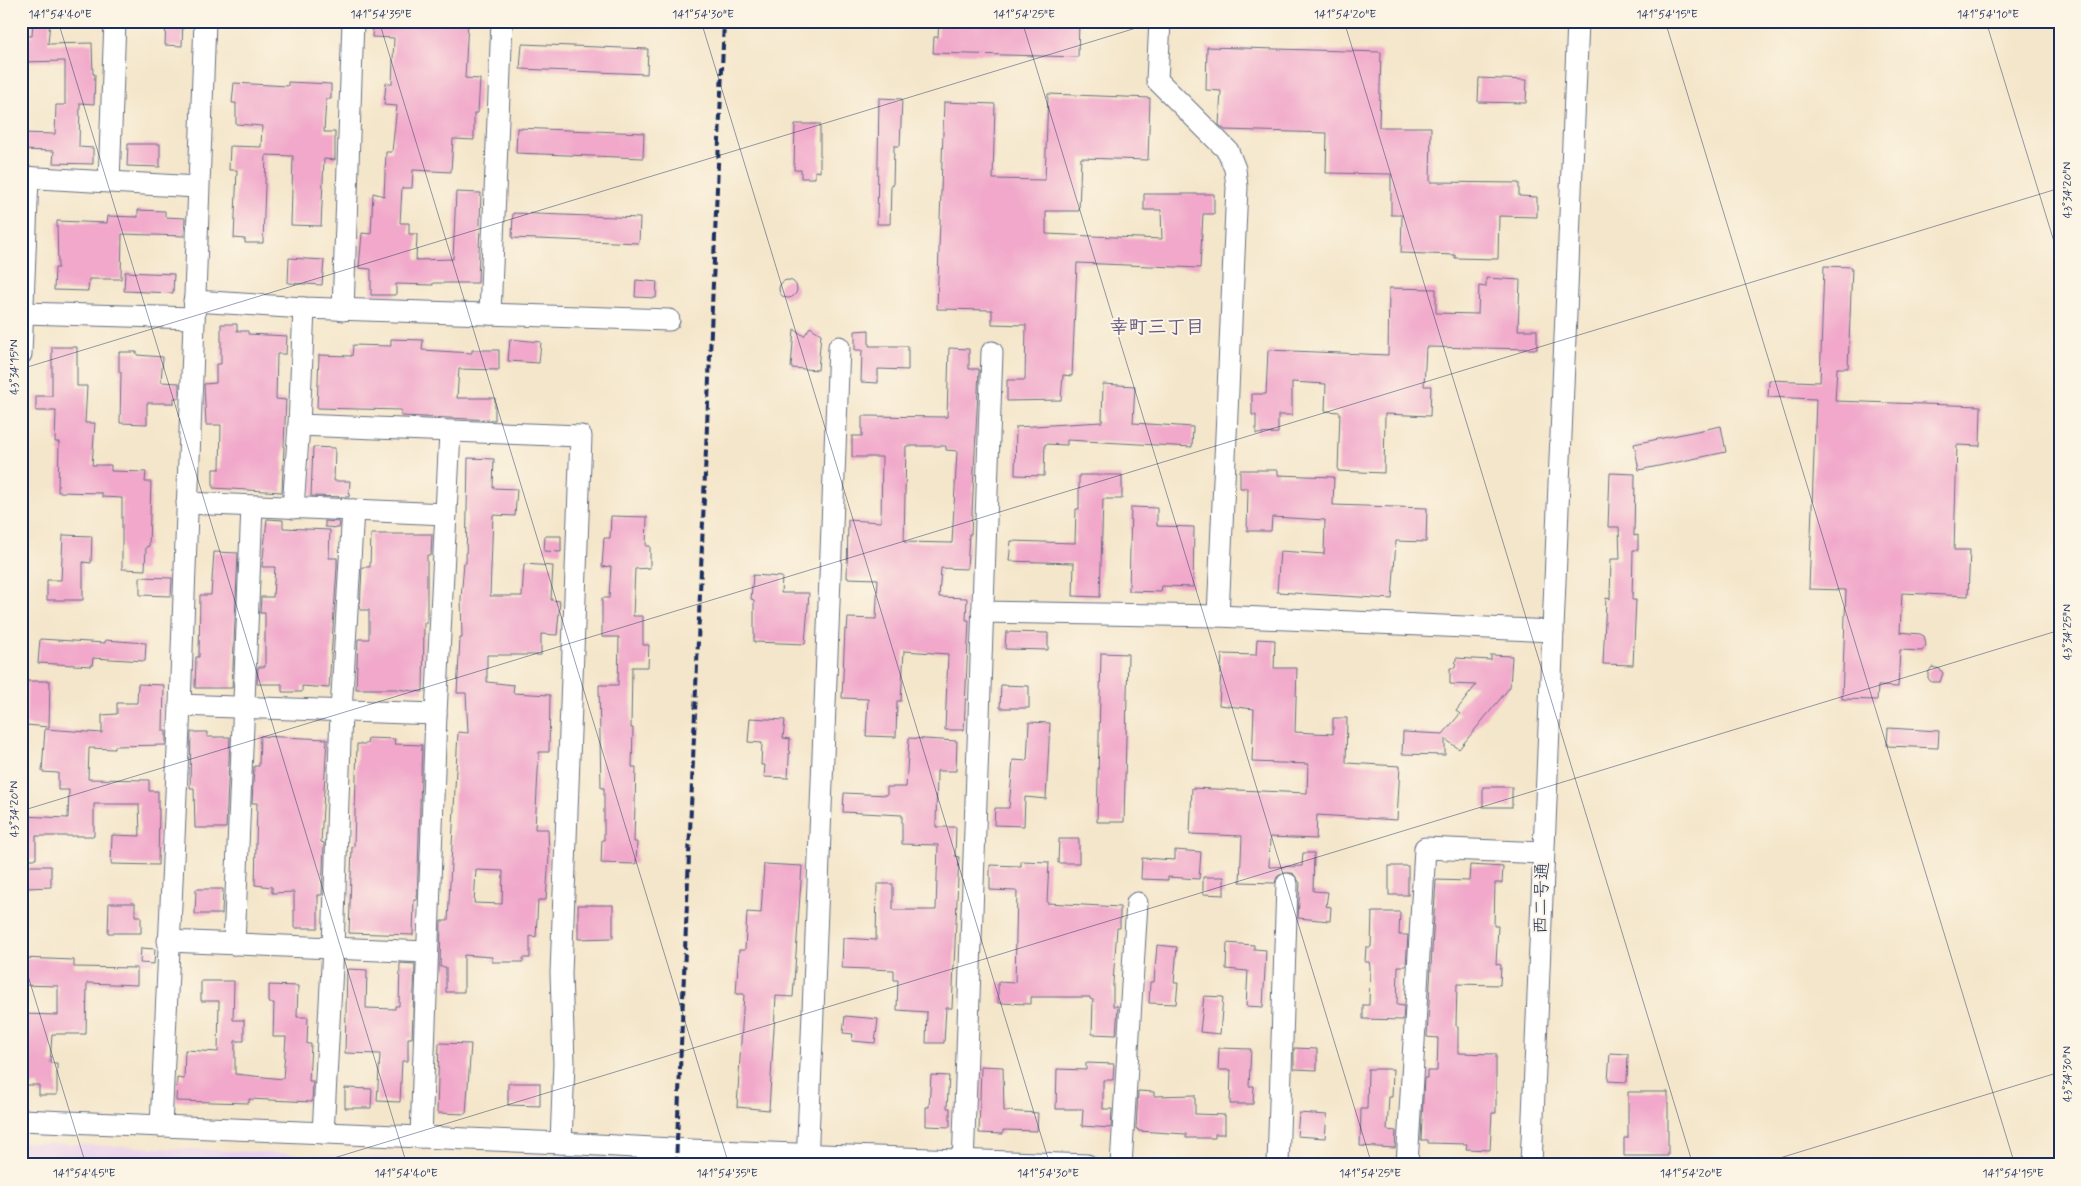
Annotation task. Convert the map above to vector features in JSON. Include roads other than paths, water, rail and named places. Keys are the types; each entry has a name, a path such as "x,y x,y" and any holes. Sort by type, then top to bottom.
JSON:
{"street":[{"path":"109,181 114,21"},
{"path":"160,1126 180,705 205,21"},
{"path":"343,310 353,21"},
{"path":"490,314 502,21"},
{"path":"1160,21 1157,80 1228,151 1235,169 1236,178 1218,616"},
{"name":"西二号通","path":"1531,1165 1578,21"},
{"path":"21,354 25,177 198,187"},
{"path":"22,308 194,310 304,308 669,320"},
{"path":"292,508 299,425 304,308"},
{"path":"807,1159 839,347"},
{"path":"963,1162 992,352"},
{"path":"299,425 581,436 560,974 564,1063 561,1143"},
{"path":"421,1137 436,714 450,432"},
{"path":"187,503 446,514"},
{"path":"234,944 252,506"},
{"path":"323,1133 341,711 353,510"},
{"path":"982,612 1218,616 1553,631"},
{"path":"180,705 436,714"},
{"path":"1406,1165 1425,848 1543,853"},
{"path":"1278,1165 1287,884"},
{"path":"1122,1165 1137,903"},
{"path":"168,941 427,952"},
{"path":"21,1120 561,1143 807,1159 1087,1165"}],"railway":[{"path":"676,1165 724,21"}],"district":[{"name":"幸町三丁目","path":"1157,326"}]}
